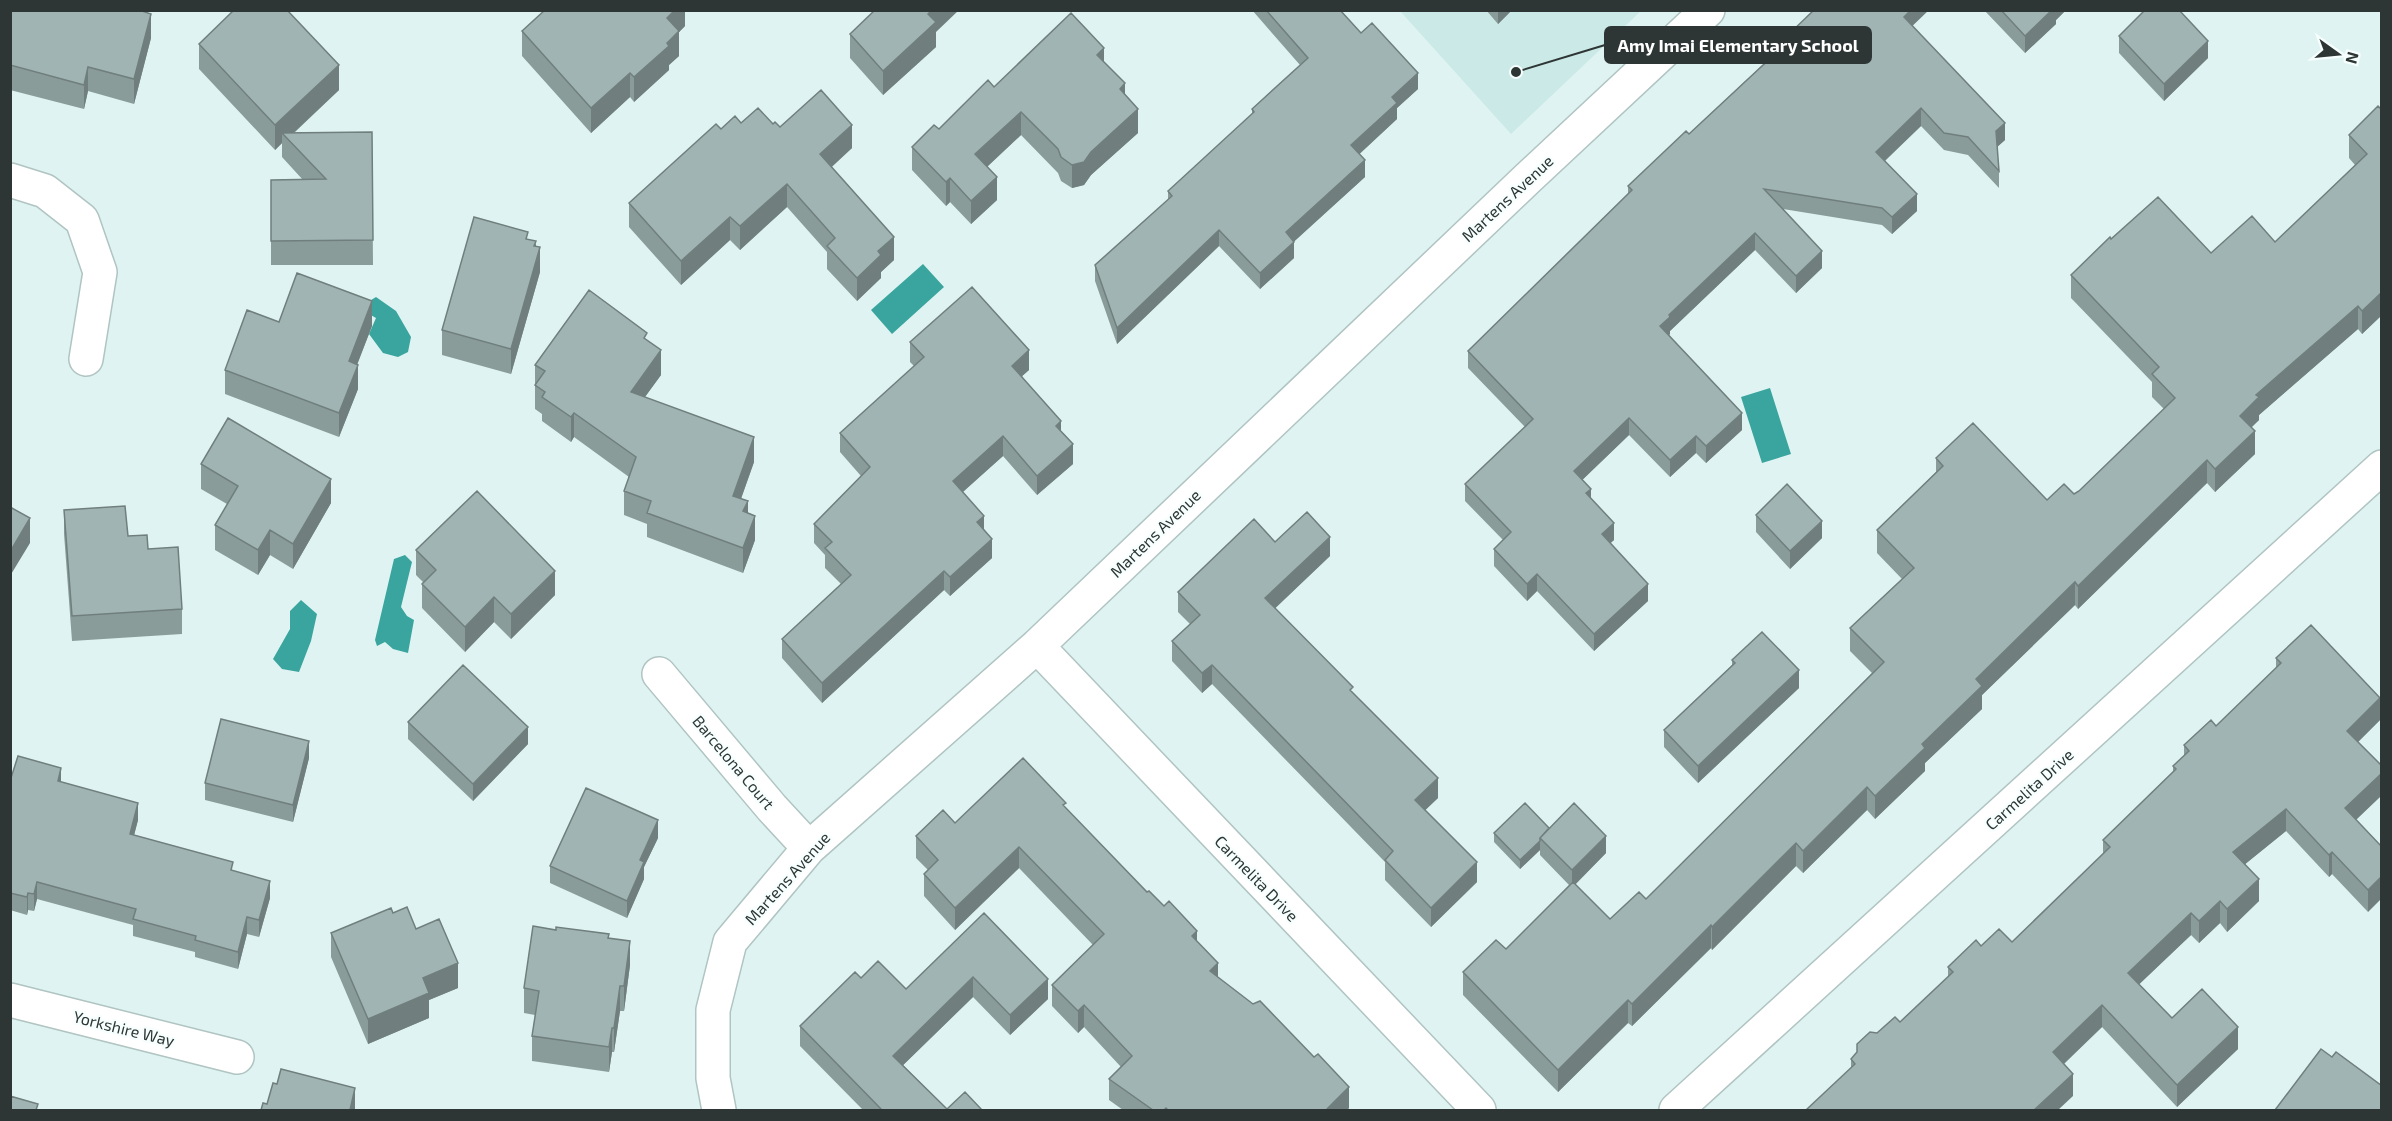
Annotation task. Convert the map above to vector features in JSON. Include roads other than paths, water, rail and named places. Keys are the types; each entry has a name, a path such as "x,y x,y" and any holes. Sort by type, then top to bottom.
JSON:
{"street":[{"name":"Martens Avenue","path":"719,1110 712,1078 713,1010 730,942 809,848 1037,646 1527,179 1708,10"},
{"path":"10,180 45,191 82,220 100,272 86,359"},
{"name":"Carmelita Drive","path":"1676,1110 2382,467"},
{"name":"Carmelita Drive","path":"1037,646 1479,1110"},
{"name":"Barcelona Court","path":"659,674 772,808 809,848"},
{"name":"Yorkshire Way","path":"10,1000 237,1057"}],"water":[{"path":"923,264 944,287 892,334 871,310"},
{"path":"376,297 396,311 411,337 408,352 398,357 383,353 369,334 376,318 369,314 363,305"},
{"path":"1770,388 1791,454 1762,463 1741,397"},
{"path":"405,555 412,562 401,607 407,616 414,620 408,653 393,649 385,642 377,646 375,640 394,559"},
{"path":"301,600 317,614 311,641 299,672 282,669 273,659 290,629 290,611"}],"place":[{"name":"Amy Imai Elementary School","path":"1516,72"}]}
